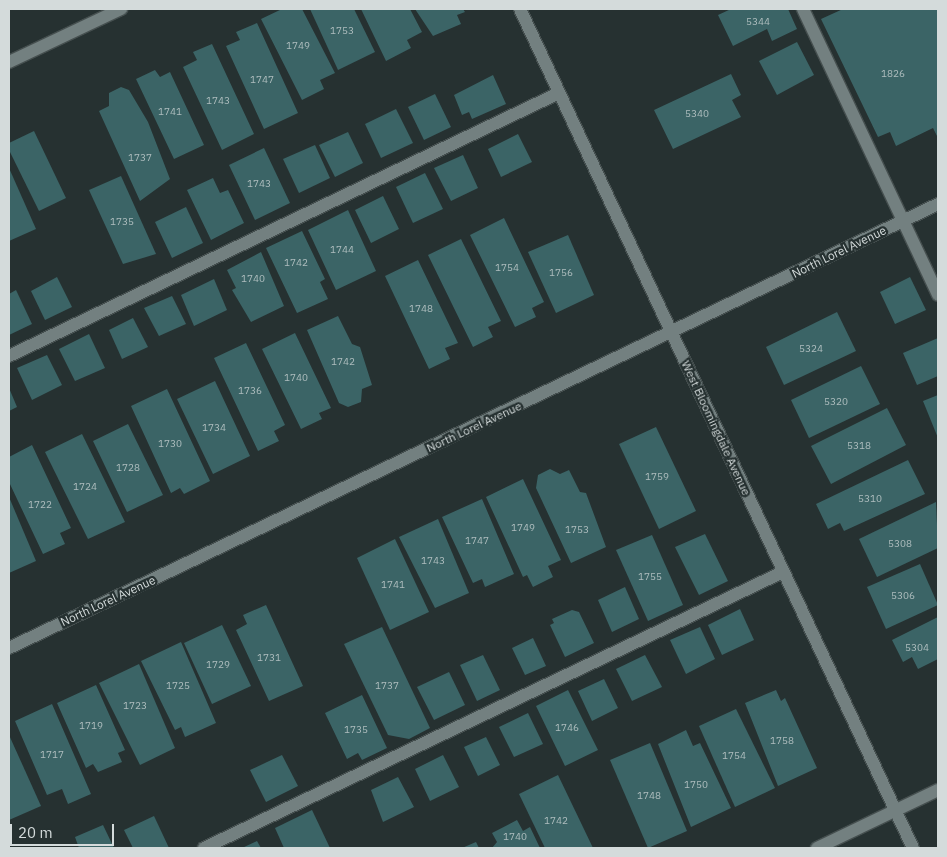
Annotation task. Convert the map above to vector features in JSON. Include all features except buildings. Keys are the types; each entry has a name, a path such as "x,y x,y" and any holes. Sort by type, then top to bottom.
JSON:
{"street":[{"path":"9,62 121,9"},
{"name":"West Bloomingdale Avenue","path":"520,9 912,848"},
{"path":"803,9 938,295"},
{"path":"9,356 559,93"},
{"name":"North Lorel Avenue","path":"9,648 672,333 938,204"},
{"path":"204,848 783,572"},
{"path":"817,848 938,790"}]}
